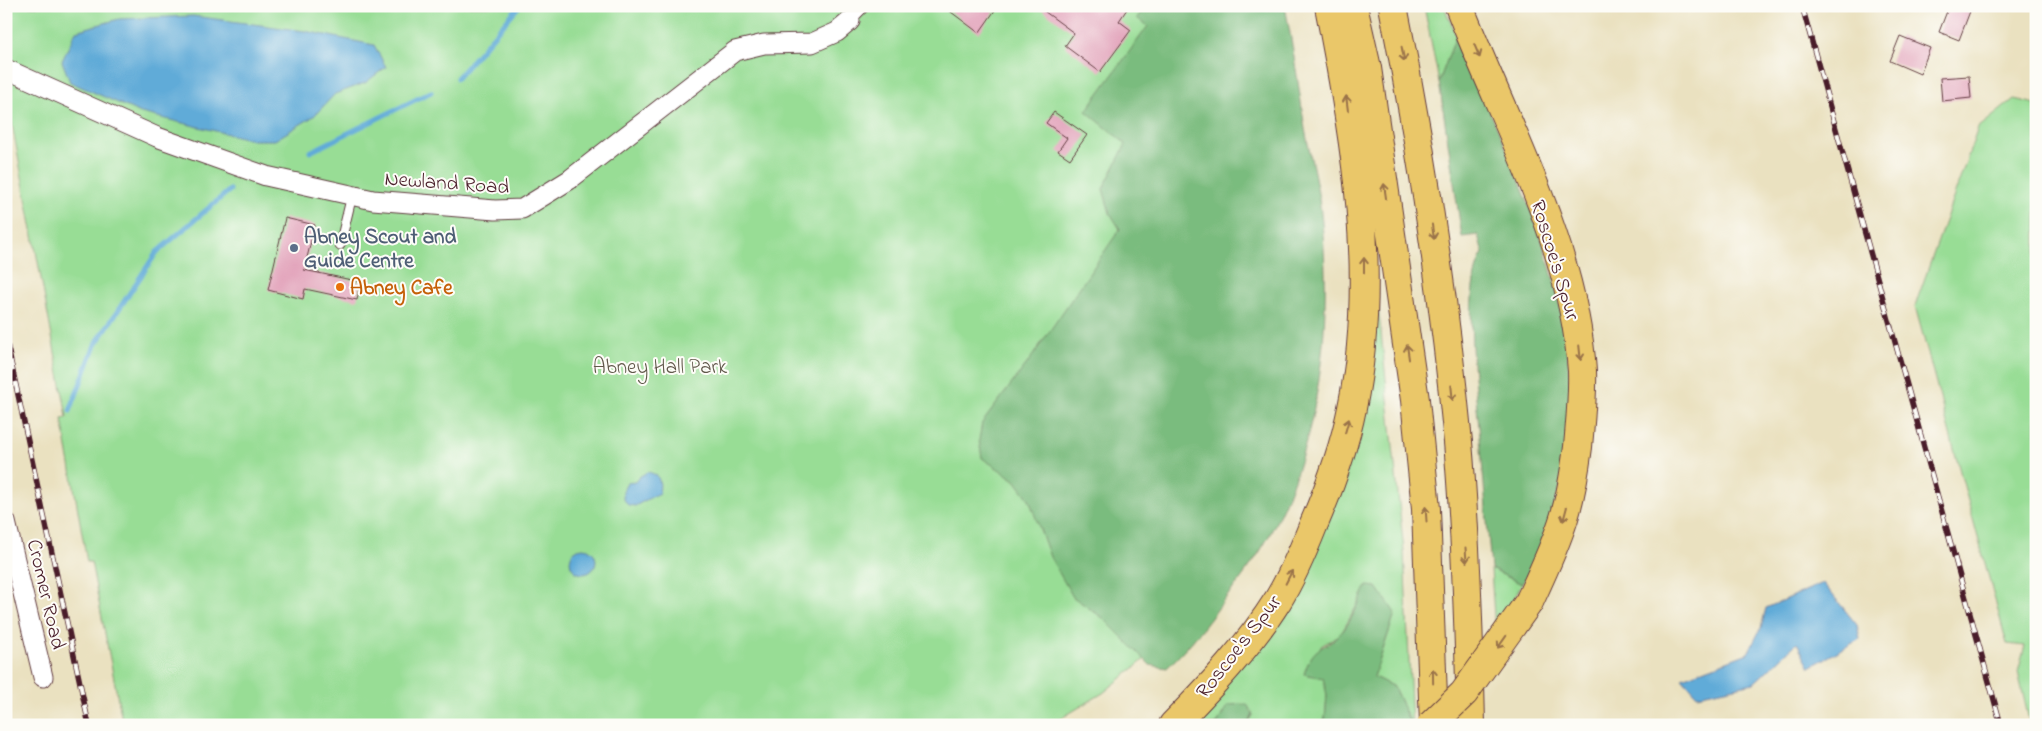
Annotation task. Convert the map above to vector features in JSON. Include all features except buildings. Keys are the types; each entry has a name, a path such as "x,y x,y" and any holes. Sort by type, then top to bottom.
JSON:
{"highway":[{"name":"Roscoe's Spur","path":"1173,725 1216,682 1278,600 1324,502 1352,409 1361,341 1364,255 1361,209 1344,84 1329,6"},
{"path":"1353,6 1367,68 1415,400 1426,509 1431,602 1433,725"},
{"path":"1393,6 1428,197 1458,443 1469,598 1471,725"},
{"name":"Roscoe's Spur","path":"1433,725 1464,693 1529,602 1565,516 1573,479 1580,425 1582,373 1566,278 1550,229 1459,6"}],"street":[{"name":"Newland Road","path":"6,69 157,137 266,176 374,200 454,208 522,209 569,180 735,51 764,44 812,43 837,32 850,20"},
{"name":"Cromer Road","path":"6,522 10,552 43,677"}],"lane":[{"path":"850,20 866,6"},
{"path":"340,246 352,195"}],"green space":[{"name":"Abney Hall Park","path":"6,6 1277,6 1171,638 1103,693 1050,725 123,725 91,562 87,562 62,419 67,418 66,411 6,92"},
{"path":"1146,6 1285,6 1305,129 1319,198 1325,262 1323,342 1318,382 1311,422 1301,460 1287,498 1270,534 1249,568 1198,635 1167,668 1150,665 1103,618 1073,597 1050,557 1029,499 1015,480 982,458 979,440 982,423 1029,361 1120,229 1110,213 1103,189 1126,144 1086,111 1148,26 1137,18"},
{"path":"1424,6 1444,6 1456,36 1439,82"},
{"path":"1456,36 1512,161 1541,237 1558,294 1566,336 1571,391 1564,475 1538,557 1522,584 1491,569 1473,369 1471,315 1476,269 1483,253 1478,235 1462,237 1439,82"},
{"path":"2014,99 2036,104 2036,725 2030,725 2018,672 2025,646 2007,644 1915,306 1978,128"},
{"path":"1375,275 1404,551 1412,725 1394,688 1374,677 1395,613 1368,586 1341,634 1321,646 1327,695 1325,720 1320,725 1247,725 1253,715 1228,705 1216,725 1184,725 1307,566"},
{"path":"1491,569 1522,584 1495,633"},
{"path":"1367,586 1377,587 1395,613 1374,677 1394,687 1411,725 1320,725 1325,719 1327,695 1323,678 1304,674 1315,652 1334,640 1344,630"},
{"path":"1247,704 1253,715 1247,725 1216,725 1228,705"}],"water":[{"path":"193,16 305,31 374,45 386,67 365,83 335,94 314,116 275,140 253,140 141,113 70,82 62,61 76,31 119,19"},
{"path":"647,472 659,479 659,493 635,506 628,505 623,498 623,491 627,483 635,482"},
{"path":"583,548 592,552 596,561 592,570 583,574 574,570 570,561 574,552"},
{"path":"1823,583 1857,625 1860,639 1810,667 1797,643 1754,683 1697,695 1682,678 1748,653 1761,628 1766,608"}],"waterway":[{"path":"457,78 519,6"},
{"path":"310,152 431,92"},
{"path":"70,411 95,345 157,252 230,190"}],"railway":[{"path":"1802,6 2001,725"},
{"path":"6,339 89,725"}],"place":[{"name":"Abney Scout and Guide Centre","path":"294,248"},
{"name":"Abney Cafe","path":"340,287"}]}
